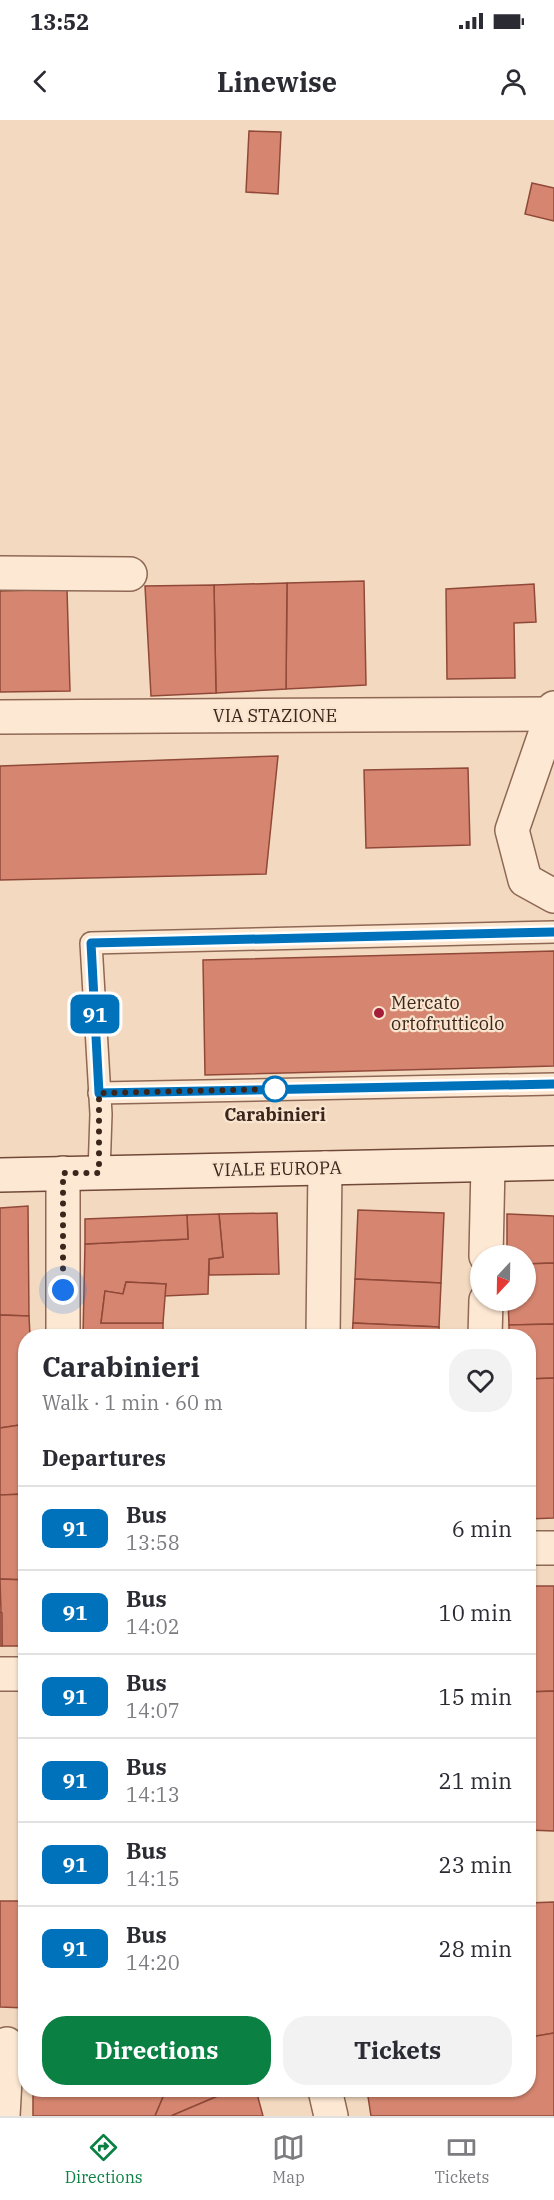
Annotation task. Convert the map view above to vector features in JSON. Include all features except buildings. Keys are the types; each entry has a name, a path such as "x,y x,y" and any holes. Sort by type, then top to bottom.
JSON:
{"street":[{"path":"0,573 130,574"},
{"path":"552,711 512,830 525,880 554,896"},
{"name":"VIA STAZIONE","path":"0,717 552,711"},
{"name":"VIALE EUROPA","path":"0,1175 554,1163"},
{"path":"486,1245 488,1164"},
{"path":"323,1329 325,1168"},
{"path":"63,1173 63,1329"},
{"path":"485,1329 486,1311"},
{"path":"536,1548 554,1548"},
{"path":"0,1674 18,1674"},
{"path":"3,2116 11,2044"},
{"path":"327,2097 332,2116"}],"lane":[{"path":"99,1173 99,1093 91,943 554,932"},
{"path":"99,1093 554,1084"}],"bus line":[{"name":"91","path":"554,932 91,943 99,1093 554,1084"}],"place":[{"name":"Mercato ortofrutticolo","path":"379,1013"},
{"name":"Carabinieri","path":"275,1089"}],"route":[{"path":"63,1290 63,1173 99,1173 101,1114 99,1093 275,1089"}]}
